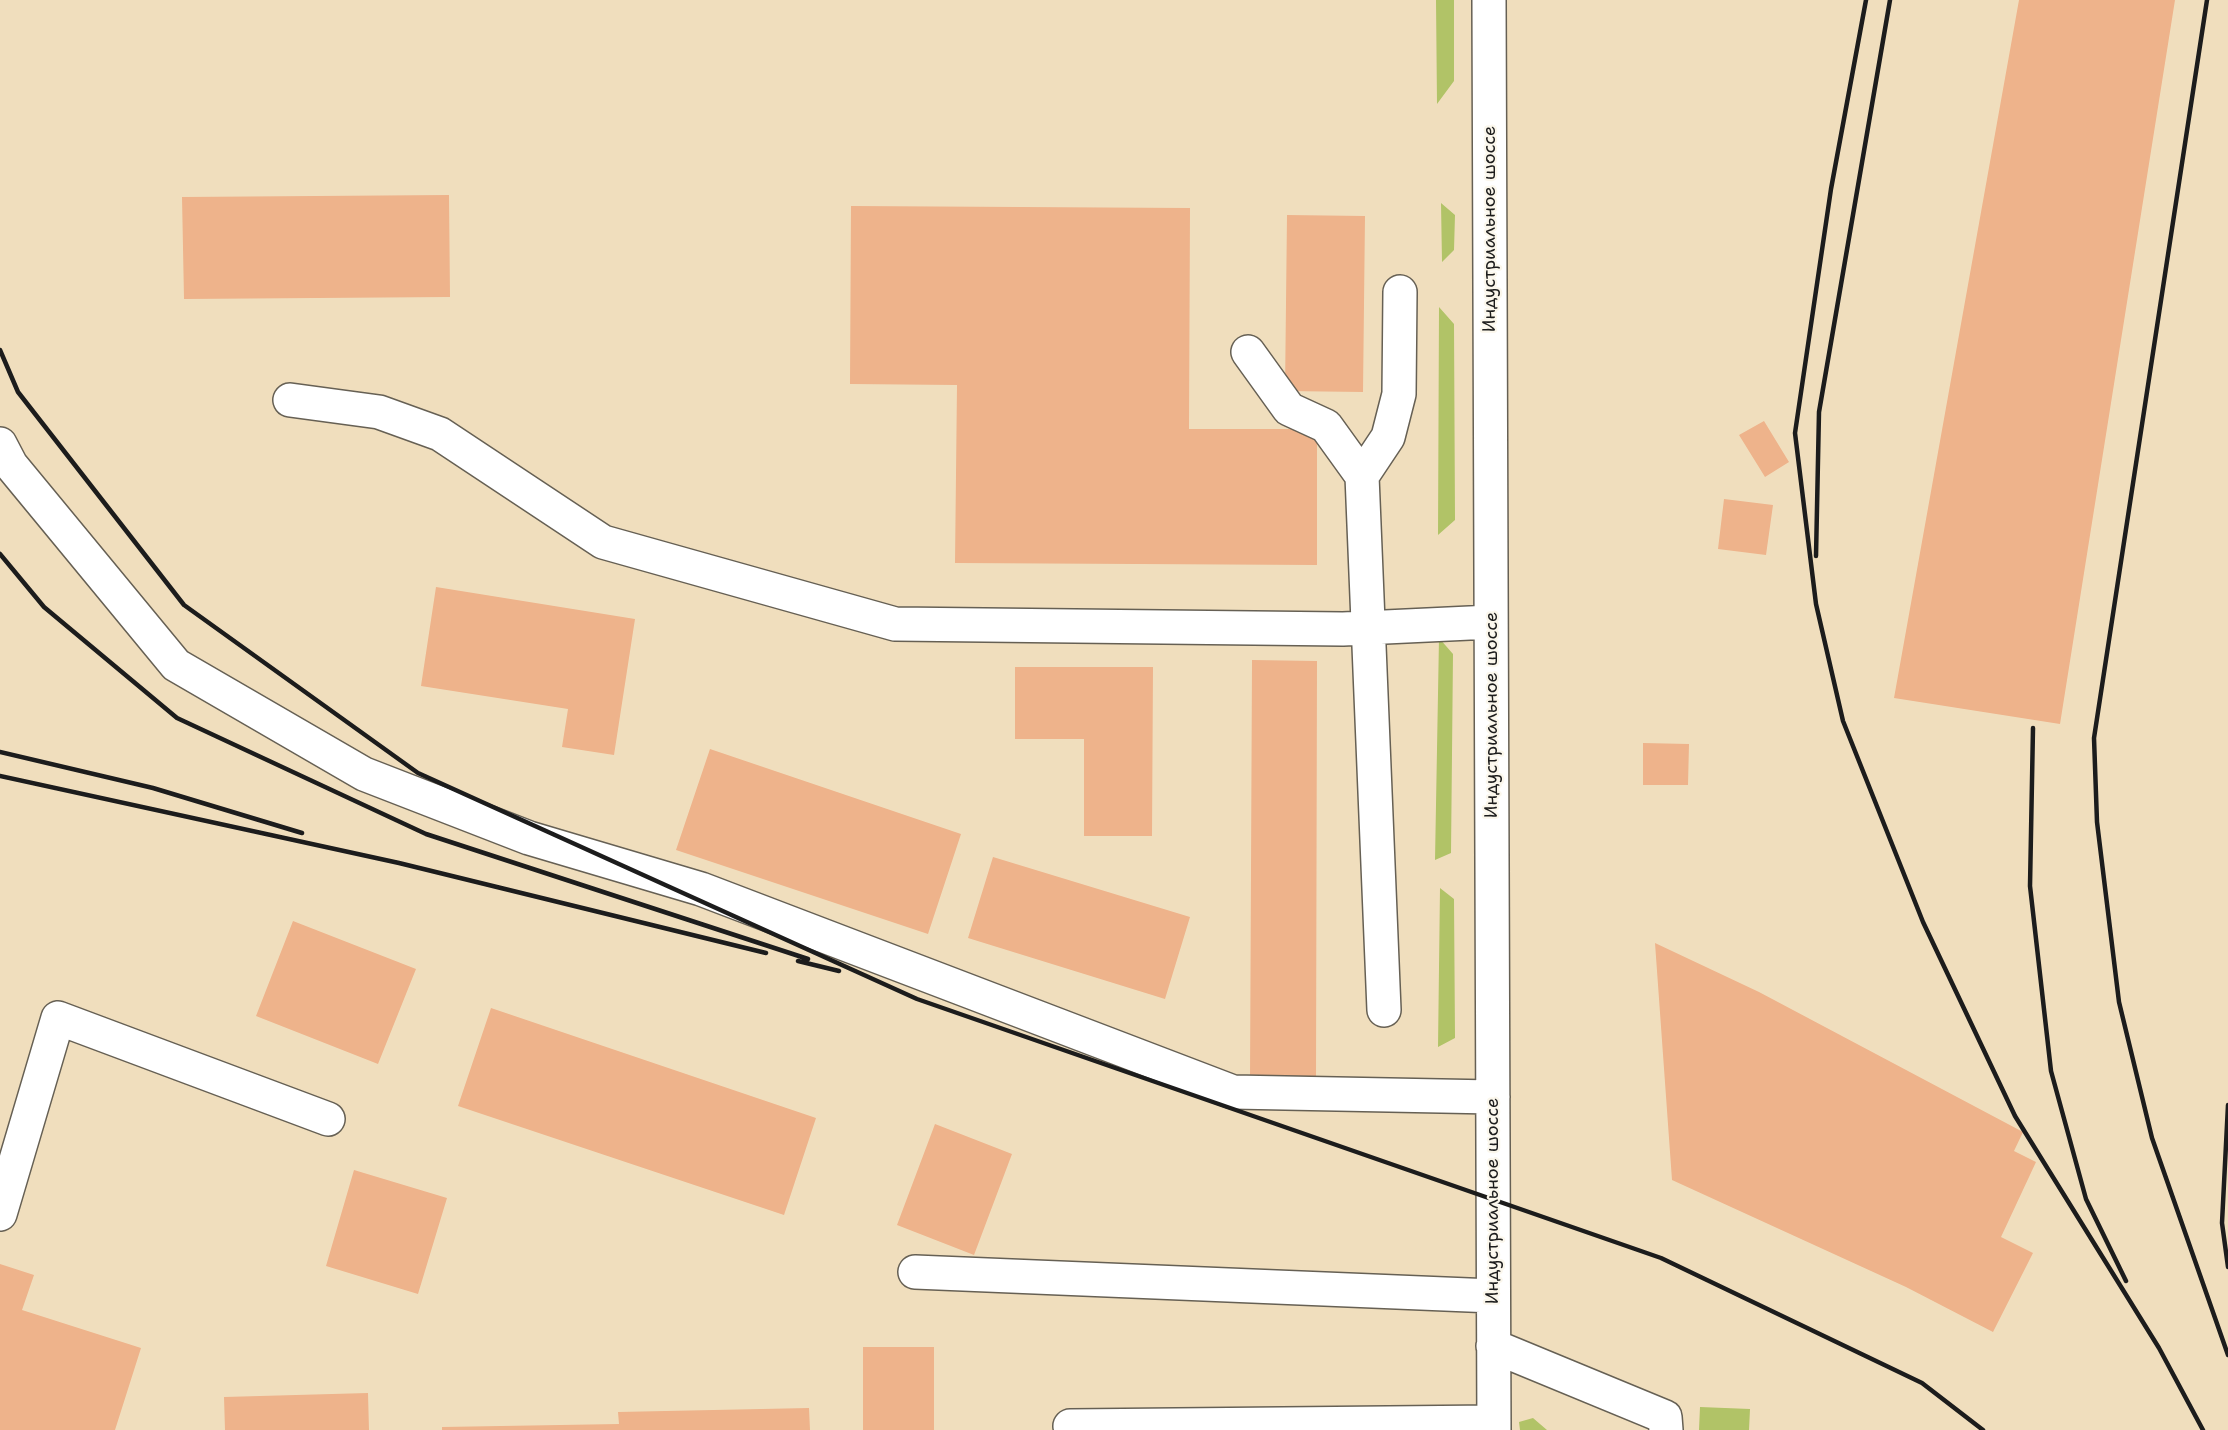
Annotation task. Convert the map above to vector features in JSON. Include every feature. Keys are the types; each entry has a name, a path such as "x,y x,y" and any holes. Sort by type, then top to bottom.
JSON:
{"street":[{"name":"Индустриальное шоссе","path":"1489,0 1494,1426"},
{"path":"1362,476 1388,437 1399,394 1400,292"},
{"path":"1248,352 1289,409 1326,426 1362,476 1384,1010"},
{"path":"290,400 379,412 440,434 603,542 895,624 1368,628 1491,622"},
{"path":"0,444 11,465 176,665 364,774 529,838 701,889 1233,1092 1493,1097"},
{"path":"0,1214 58,1018 328,1119"},
{"path":"915,1272 1493,1296"},
{"path":"1493,1346 1665,1418 1666,1430"},
{"path":"1070,1426 1494,1426"}],"green space":[{"path":"1436,0 1454,0 1454,81 1437,104"},
{"path":"1441,203 1455,215 1454,250 1442,262"},
{"path":"1439,307 1454,324 1455,520 1438,535"},
{"path":"1439,638 1453,654 1451,853 1435,860"},
{"path":"1440,888 1454,899 1455,1038 1438,1047"},
{"path":"1700,1407 1750,1409 1749,1430 1699,1430"},
{"path":"1533,1418 1547,1430 1520,1430 1519,1422"}],"building":[{"path":"2019,0 2175,0 2060,724 1894,698"},
{"path":"449,195 450,297 184,299 182,197"},
{"path":"851,206 1190,208 1189,429 1317,429 1317,565 955,563 957,385 850,384"},
{"path":"1287,215 1365,216 1363,392 1285,391"},
{"path":"1764,421 1789,462 1765,477 1739,435"},
{"path":"1724,499 1773,505 1766,555 1718,549"},
{"path":"436,587 635,619 614,755 562,747 568,709 421,686"},
{"path":"1252,660 1317,661 1316,1079 1250,1079"},
{"path":"1015,667 1153,667 1152,836 1084,836 1084,739 1015,739"},
{"path":"1643,743 1689,744 1688,785 1643,785"},
{"path":"710,749 961,834 928,934 676,850"},
{"path":"993,857 1190,917 1165,999 968,938"},
{"path":"293,921 416,969 378,1064 256,1016"},
{"path":"1655,943 1759,992 2023,1132 2014,1151 2036,1162 2001,1237 2033,1253 1993,1332 1906,1287 1672,1180"},
{"path":"491,1008 816,1118 784,1215 458,1106"},
{"path":"935,1124 1012,1154 974,1255 897,1225"},
{"path":"354,1170 447,1198 418,1294 326,1266"},
{"path":"0,1264 34,1275 22,1310 141,1348 115,1430 0,1430"},
{"path":"863,1347 934,1347 934,1430 863,1430"},
{"path":"368,1393 369,1430 225,1430 224,1397"},
{"path":"809,1408 810,1430 442,1430 442,1427 619,1424 618,1412"}],"railway":[{"path":"1866,0 1831,189 1795,433 1816,604 1843,721 1923,922 2015,1116 2159,1348 2203,1430"},
{"path":"1816,556 1819,412 1890,0"},
{"path":"2207,0 2094,738 2097,822 2119,1002 2152,1138 2228,1355"},
{"path":"0,350 18,392 184,605 418,773 917,999 1661,1258 1922,1383 1983,1430"},
{"path":"0,554 44,607 177,718 426,834 808,959"},
{"path":"2033,728 2030,886 2051,1071 2086,1199 2126,1281"},
{"path":"0,752 153,788 302,833"},
{"path":"0,776 399,863 766,953"},
{"path":"798,961 839,971"},
{"path":"2228,1105 2222,1223 2228,1267"}]}
